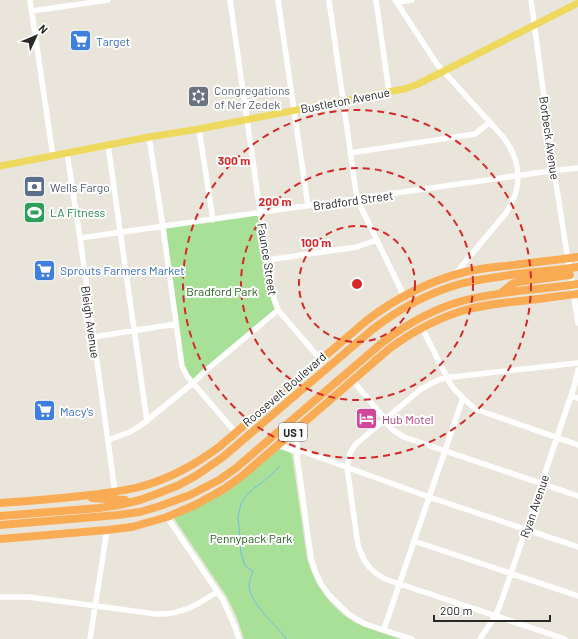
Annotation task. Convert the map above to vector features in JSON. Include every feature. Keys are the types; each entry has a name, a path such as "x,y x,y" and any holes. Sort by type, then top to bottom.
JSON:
{"highway":[{"name":"Roosevelt Boulevard","path":"0,503 115,492 143,486 161,480 204,458 219,447 366,321 404,296 431,283 454,275 490,268 578,257"},
{"name":"Roosevelt Boulevard","path":"0,516 119,505 140,500 169,489 197,475 223,457 373,329 409,305 437,292 491,277 573,278 578,267"},
{"name":"US 1","path":"0,524 129,514 160,506 190,495 218,480 236,468 392,336 421,317 443,307 500,293 512,284 518,282 573,278"},
{"name":"US 1","path":"0,538 132,527 167,517 195,505 224,489 242,476 397,343 422,328 456,313 480,306 576,294"},
{"path":"338,393 359,363"},
{"path":"264,422 293,384"},
{"path":"75,497 113,500 140,500"}],"main road":[{"name":"Bustleton Avenue","path":"0,166 149,137 247,120 411,87 578,3"}],"street":[{"path":"30,0 53,156"},
{"path":"32,11 80,2 108,0"},
{"name":"Faunce Street","path":"230,0 260,213 274,300 278,310 320,360"},
{"path":"278,0 308,206"},
{"path":"329,0 357,199 404,296"},
{"path":"376,0 389,92"},
{"path":"395,1 412,0"},
{"name":"Borbeck Avenue","path":"531,0 567,258 573,278"},
{"path":"395,1 437,64 504,138 510,147 517,164 519,176 516,192 506,213 454,275"},
{"path":"350,153 475,134 490,122"},
{"path":"199,129 213,220"},
{"path":"149,137 182,366 187,376 236,433"},
{"path":"108,145 147,421"},
{"name":"Bleigh Avenue","path":"66,153 80,238 115,492"},
{"name":"Bradford Street","path":"80,238 578,168"},
{"path":"267,260 357,247 376,240"},
{"path":"573,278 576,294 578,323"},
{"path":"108,440 130,432 147,421 278,310"},
{"path":"93,337 176,324"},
{"path":"422,328 454,390 474,408 578,445"},
{"path":"565,639 399,584 385,579 377,574 364,560 358,545 347,468 350,453 356,444 421,389 432,382 447,378 578,363"},
{"name":"Ryan Avenue","path":"480,639 496,615 503,597 574,387 578,370"},
{"path":"353,381 386,422 404,437 578,496"},
{"path":"571,396 578,398"},
{"path":"384,630 463,398"},
{"path":"295,430 297,437 297,456 311,558 321,584 340,607 350,615 365,624 412,639"},
{"path":"278,445 298,452 302,451 429,497 578,547"},
{"path":"167,517 228,610 239,639"},
{"path":"90,639 107,530"},
{"path":"414,541 578,596"},
{"path":"0,597 30,597 165,614 186,610 201,603 217,592"}],"green space":[{"name":"Bradford Park","path":"260,213 278,310 193,383 182,366 163,227"},
{"name":"Pennypack Park","path":"279,449 289,452 292,455 307,559 310,569 320,588 333,605 349,619 363,626 400,639 244,639 237,618 227,597 175,518"}],"waterway":[{"path":"280,466 247,494 241,504 238,517 241,553 245,566 253,571 249,584 250,593 270,621 287,639"}],"place":[{"name":"Target","path":"81,41"},
{"name":"Congregations of Ner Zedek","path":"198,97"},
{"name":"Wells Fargo","path":"34,187"},
{"name":"LA Fitness","path":"35,212"},
{"name":"Sprouts Farmers Market","path":"45,270"},
{"name":"Macy's","path":"44,411"},
{"name":"Hub Motel","path":"367,419"}]}
